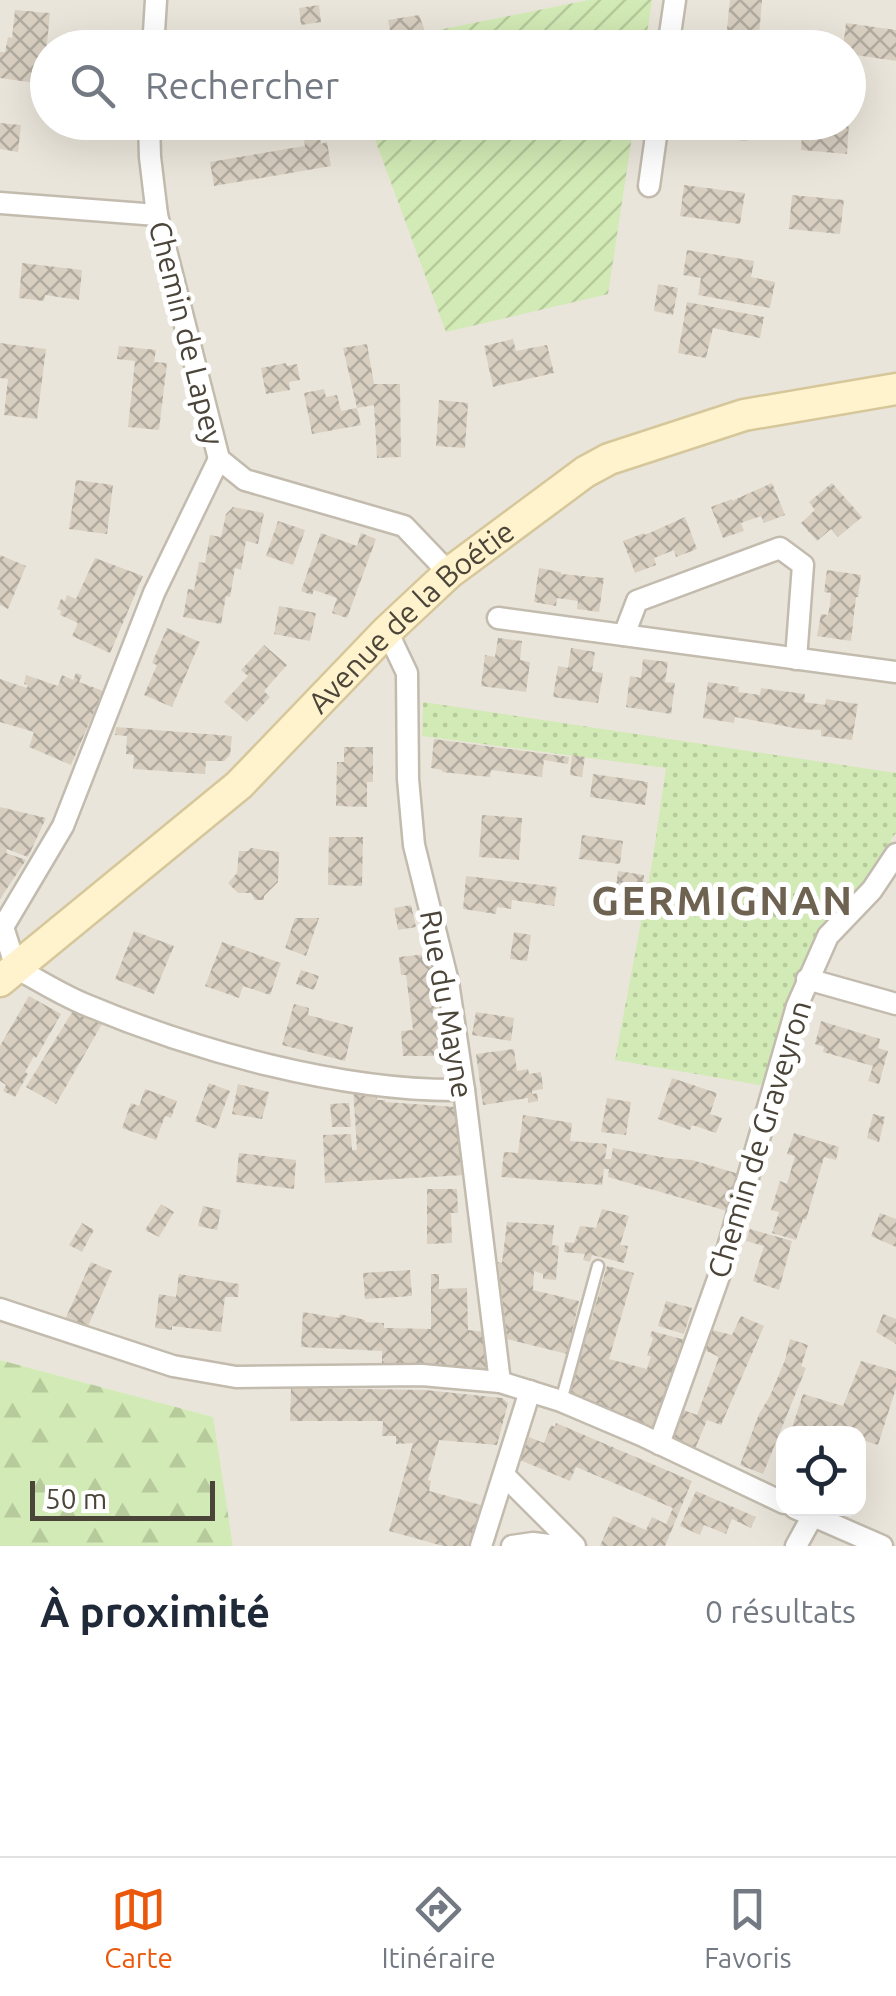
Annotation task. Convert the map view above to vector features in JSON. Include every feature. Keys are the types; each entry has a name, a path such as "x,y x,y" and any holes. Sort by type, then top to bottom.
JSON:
{"main road":[{"name":"Avenue de la Boétie","path":"8,975 239,785 387,631 449,573 585,472 609,459 744,415 896,389"}],"street":[{"path":"154,30 156,0"},
{"path":"671,30 675,0"},
{"name":"Chemin de Lapey","path":"150,140 157,215 218,458 245,480 404,526 449,573"},
{"path":"649,186 655,140"},
{"path":"0,203 157,215"},
{"path":"896,389 896,400"},
{"path":"218,458 154,593 63,826 3,926 8,975 170,1038 310,1074 421,1091 464,1090"},
{"path":"624,635 637,600 780,548 803,566 796,659"},
{"path":"498,618 896,672"},
{"name":"Rue du Mayne","path":"387,631 407,673 408,779 414,844 448,982 500,1382"},
{"name":"Chemin de Graveyron","path":"659,1444 723,1265 797,1006 828,936 872,890 896,854"},
{"path":"808,980 896,1004"},
{"path":"0,1310 173,1366 236,1377 422,1375 500,1382 560,1402 659,1444 776,1499"},
{"path":"482,1546 530,1392"},
{"path":"504,1475 575,1546"},
{"path":"796,1546 803,1516"},
{"path":"813,1516 882,1546"},
{"path":"512,1546 558,1546"}],"lane":[{"path":"560,1402 598,1266"}],"shaded area":[{"path":"0,0 896,0 896,1546 233,1546 212,1417 0,1360"}],"green space":[{"path":"589,0 652,0 648,30 438,30"},
{"path":"375,140 631,140 608,294 446,332"},
{"path":"423,702 896,773 896,833 875,884 836,920 766,1086 615,1060 666,768 422,736"},
{"path":"0,1360 213,1417 233,1546 0,1546"}],"building":[{"path":"730,0 762,0 760,30 727,30"},
{"path":"319,5 321,22 301,25 299,8"},
{"path":"15,10 50,13 48,30 30,30 30,82 0,78 0,52 5,52 8,37 12,38"},
{"path":"419,15 425,30 390,30 388,20"},
{"path":"846,23 896,30 896,61 866,57 866,30 845,30"},
{"path":"0,123 21,125 18,152 0,149"},
{"path":"304,140 327,142 331,166 214,186 210,162 305,146"},
{"path":"802,140 848,140 847,154 801,150"},
{"path":"684,185 745,193 740,224 680,216"},
{"path":"792,195 844,200 840,234 789,229"},
{"path":"687,250 754,261 751,277 775,282 770,308 698,295 701,278 683,275"},
{"path":"22,263 82,270 79,300 45,295 44,301 19,298"},
{"path":"658,284 678,288 673,315 654,311"},
{"path":"687,302 764,317 760,338 713,328 706,358 678,353"},
{"path":"513,339 516,351 547,345 554,373 493,387 484,346"},
{"path":"0,343 46,349 37,419 4,415 8,379 0,378"},
{"path":"367,344 374,384 400,384 401,457 377,458 374,405 357,408 343,348"},
{"path":"119,346 156,350 154,362 167,363 159,430 128,427 135,361 117,359"},
{"path":"297,364 300,380 289,382 290,390 266,394 261,368"},
{"path":"324,389 326,397 337,395 341,411 357,408 361,425 312,434 304,393"},
{"path":"439,400 468,403 465,448 436,446"},
{"path":"76,480 113,485 107,534 69,529"},
{"path":"772,483 785,515 764,523 761,516 741,523 744,531 723,538 711,507"},
{"path":"832,483 862,517 838,537 831,529 817,541 801,523 815,510 809,502"},
{"path":"233,507 264,513 258,544 246,541 241,570 235,568 221,624 183,617 188,589 194,590 199,562 205,563 210,535 221,537 226,514"},
{"path":"685,517 697,549 676,557 674,550 654,558 656,565 635,573 623,541"},
{"path":"278,521 305,530 293,565 266,556"},
{"path":"321,533 357,546 361,533 376,539 347,618 332,613 337,598 314,590 312,595 301,591"},
{"path":"0,555 26,566 8,609 0,605"},
{"path":"95,558 143,576 110,653 72,636 78,623 60,615 57,609 67,595 76,599"},
{"path":"539,568 604,578 599,612 577,609 578,601 557,598 556,606 534,602"},
{"path":"827,570 861,575 851,641 817,636 821,614 828,615 830,604 831,593 824,592"},
{"path":"279,606 316,613 310,641 274,634"},
{"path":"167,628 200,642 172,707 144,695"},
{"path":"498,638 522,641 520,660 530,662 526,692 481,686 485,655 495,657"},
{"path":"264,645 287,665 264,691 270,697 247,722 224,702 248,676 241,670"},
{"path":"571,648 595,652 592,671 603,673 598,703 553,697 558,666 568,668"},
{"path":"643,659 668,662 665,682 675,683 671,714 626,707 630,676 641,678"},
{"path":"76,673 82,675 79,682 103,691 71,765 29,747 34,732 0,722 0,679 27,688 26,675 58,686 62,675 73,680"},
{"path":"708,682 760,695 761,688 805,694 804,702 825,705 826,699 858,704 852,740 821,736 821,730 735,717 734,723 703,718"},
{"path":"116,727 232,736 230,755 224,761 206,761 205,774 133,769 134,755 126,754 127,736 115,735"},
{"path":"434,739 569,757 568,764 544,760 542,777 491,770 490,777 442,772 431,768"},
{"path":"344,747 373,747 373,782 367,782 367,807 336,806 337,762 344,762"},
{"path":"572,755 585,757 582,777 570,775"},
{"path":"593,774 648,782 645,805 590,797"},
{"path":"0,807 46,818 28,857 7,849 6,853 26,860 0,899"},
{"path":"482,815 522,818 519,860 479,857"},
{"path":"582,835 623,841 620,864 579,859"},
{"path":"329,837 363,837 362,886 328,885"},
{"path":"251,848 279,852 278,882 264,900 255,900 251,893 238,893 228,883 237,873 239,851"},
{"path":"618,871 644,875 643,889 616,886"},
{"path":"466,876 557,887 554,906 512,900 511,909 497,907 496,914 463,909"},
{"path":"411,905 416,927 398,930 394,908"},
{"path":"295,918 319,918 306,956 285,948"},
{"path":"134,931 174,946 154,994 115,979"},
{"path":"514,932 531,935 527,961 510,959"},
{"path":"222,942 281,963 270,995 243,986 239,998 205,986"},
{"path":"427,954 432,965 441,1056 403,1056 401,1031 413,1030 406,975 401,975 399,957"},
{"path":"301,970 319,976 314,990 296,984"},
{"path":"29,996 61,1014 25,1072 28,1074 15,1097 3,1091 6,1085 0,1081 0,1046"},
{"path":"294,1004 309,1008 308,1015 353,1027 345,1061 282,1045"},
{"path":"74,1009 102,1024 56,1104 26,1087"},
{"path":"476,1012 514,1018 511,1041 472,1035"},
{"path":"821,1021 880,1039 878,1048 888,1051 879,1084 868,1081 873,1066 823,1052 824,1047 815,1044"},
{"path":"514,1049 517,1071 541,1072 543,1089 532,1091 537,1093 538,1101 528,1103 528,1098 483,1105 476,1054"},
{"path":"672,1078 717,1093 710,1114 722,1118 716,1133 692,1125 690,1130 658,1119"},
{"path":"209,1083 230,1091 216,1129 195,1121"},
{"path":"238,1084 269,1092 262,1119 232,1114"},
{"path":"353,1087 377,1089 377,1100 385,1102 456,1107 465,1175 325,1183 323,1135 351,1134 352,1150 357,1150"},
{"path":"145,1089 177,1101 171,1118 165,1116 156,1140 122,1128 131,1103 139,1106"},
{"path":"607,1098 631,1102 626,1135 601,1132"},
{"path":"349,1103 351,1127 332,1127 330,1104"},
{"path":"873,1114 885,1117 879,1142 867,1138"},
{"path":"523,1115 572,1123 570,1141 607,1144 605,1159 611,1159 613,1148 692,1160 739,1174 727,1211 608,1177 609,1169 604,1169 602,1185 501,1177 504,1152 518,1153"},
{"path":"794,1133 839,1147 836,1160 824,1157 806,1220 803,1219 796,1240 772,1233 779,1212 771,1210 780,1181 787,1184 795,1156 787,1154"},
{"path":"239,1153 296,1160 294,1189 236,1182"},
{"path":"427,1189 457,1189 458,1213 451,1213 452,1243 427,1244"},
{"path":"161,1204 174,1212 159,1237 145,1230"},
{"path":"203,1206 221,1210 217,1230 198,1226"},
{"path":"602,1209 629,1216 620,1245 628,1246 624,1263 592,1255 590,1262 583,1260 585,1254 564,1252 565,1242 574,1243 580,1226 596,1228"},
{"path":"880,1213 896,1219 896,1247 871,1236"},
{"path":"507,1222 554,1225 552,1245 559,1246 556,1280 543,1279 543,1274 534,1271 533,1290 579,1301 567,1354 507,1339 498,1262 502,1263"},
{"path":"82,1223 94,1230 82,1252 69,1245"},
{"path":"750,1229 792,1241 779,1290 753,1281 764,1246 746,1241"},
{"path":"91,1262 112,1271 85,1333 63,1324"},
{"path":"607,1266 634,1273 609,1359 647,1369 652,1331 685,1340 658,1425 647,1429 569,1397"},
{"path":"410,1270 412,1296 365,1299 363,1273"},
{"path":"179,1274 239,1284 238,1297 225,1297 221,1332 172,1326 172,1330 155,1328 159,1294 176,1297"},
{"path":"431,1274 439,1274 439,1289 467,1288 468,1330 486,1332 486,1371 382,1365 382,1351 301,1347 303,1312 339,1318 340,1314 384,1323 384,1328 431,1329"},
{"path":"666,1301 692,1308 684,1334 658,1326"},
{"path":"883,1314 896,1319 896,1344 876,1332"},
{"path":"741,1316 764,1326 721,1425 707,1420 695,1449 668,1438 678,1408 697,1415 719,1357 699,1347 705,1328 732,1335"},
{"path":"790,1339 808,1345 801,1366 806,1368 782,1426 776,1426 776,1442 763,1474 740,1465 785,1360"},
{"path":"861,1361 896,1371 896,1388 878,1445 866,1441 866,1426 793,1426 803,1394 843,1406"},
{"path":"291,1388 425,1390 502,1398 508,1403 497,1445 439,1440 428,1480 429,1491 481,1505 471,1546 443,1546 389,1531 413,1443 396,1444 396,1436 382,1436 383,1421 290,1421"},
{"path":"556,1423 692,1481 665,1546 600,1546 613,1516 646,1530 652,1517 666,1524 673,1508 576,1467 570,1481 520,1460 529,1437 544,1443 551,1425 555,1427"},
{"path":"696,1491 756,1517 751,1528 732,1519 726,1534 704,1525 700,1535 680,1526"}],"district":[{"name":"GERMIGNAN","path":"723,900"}]}
